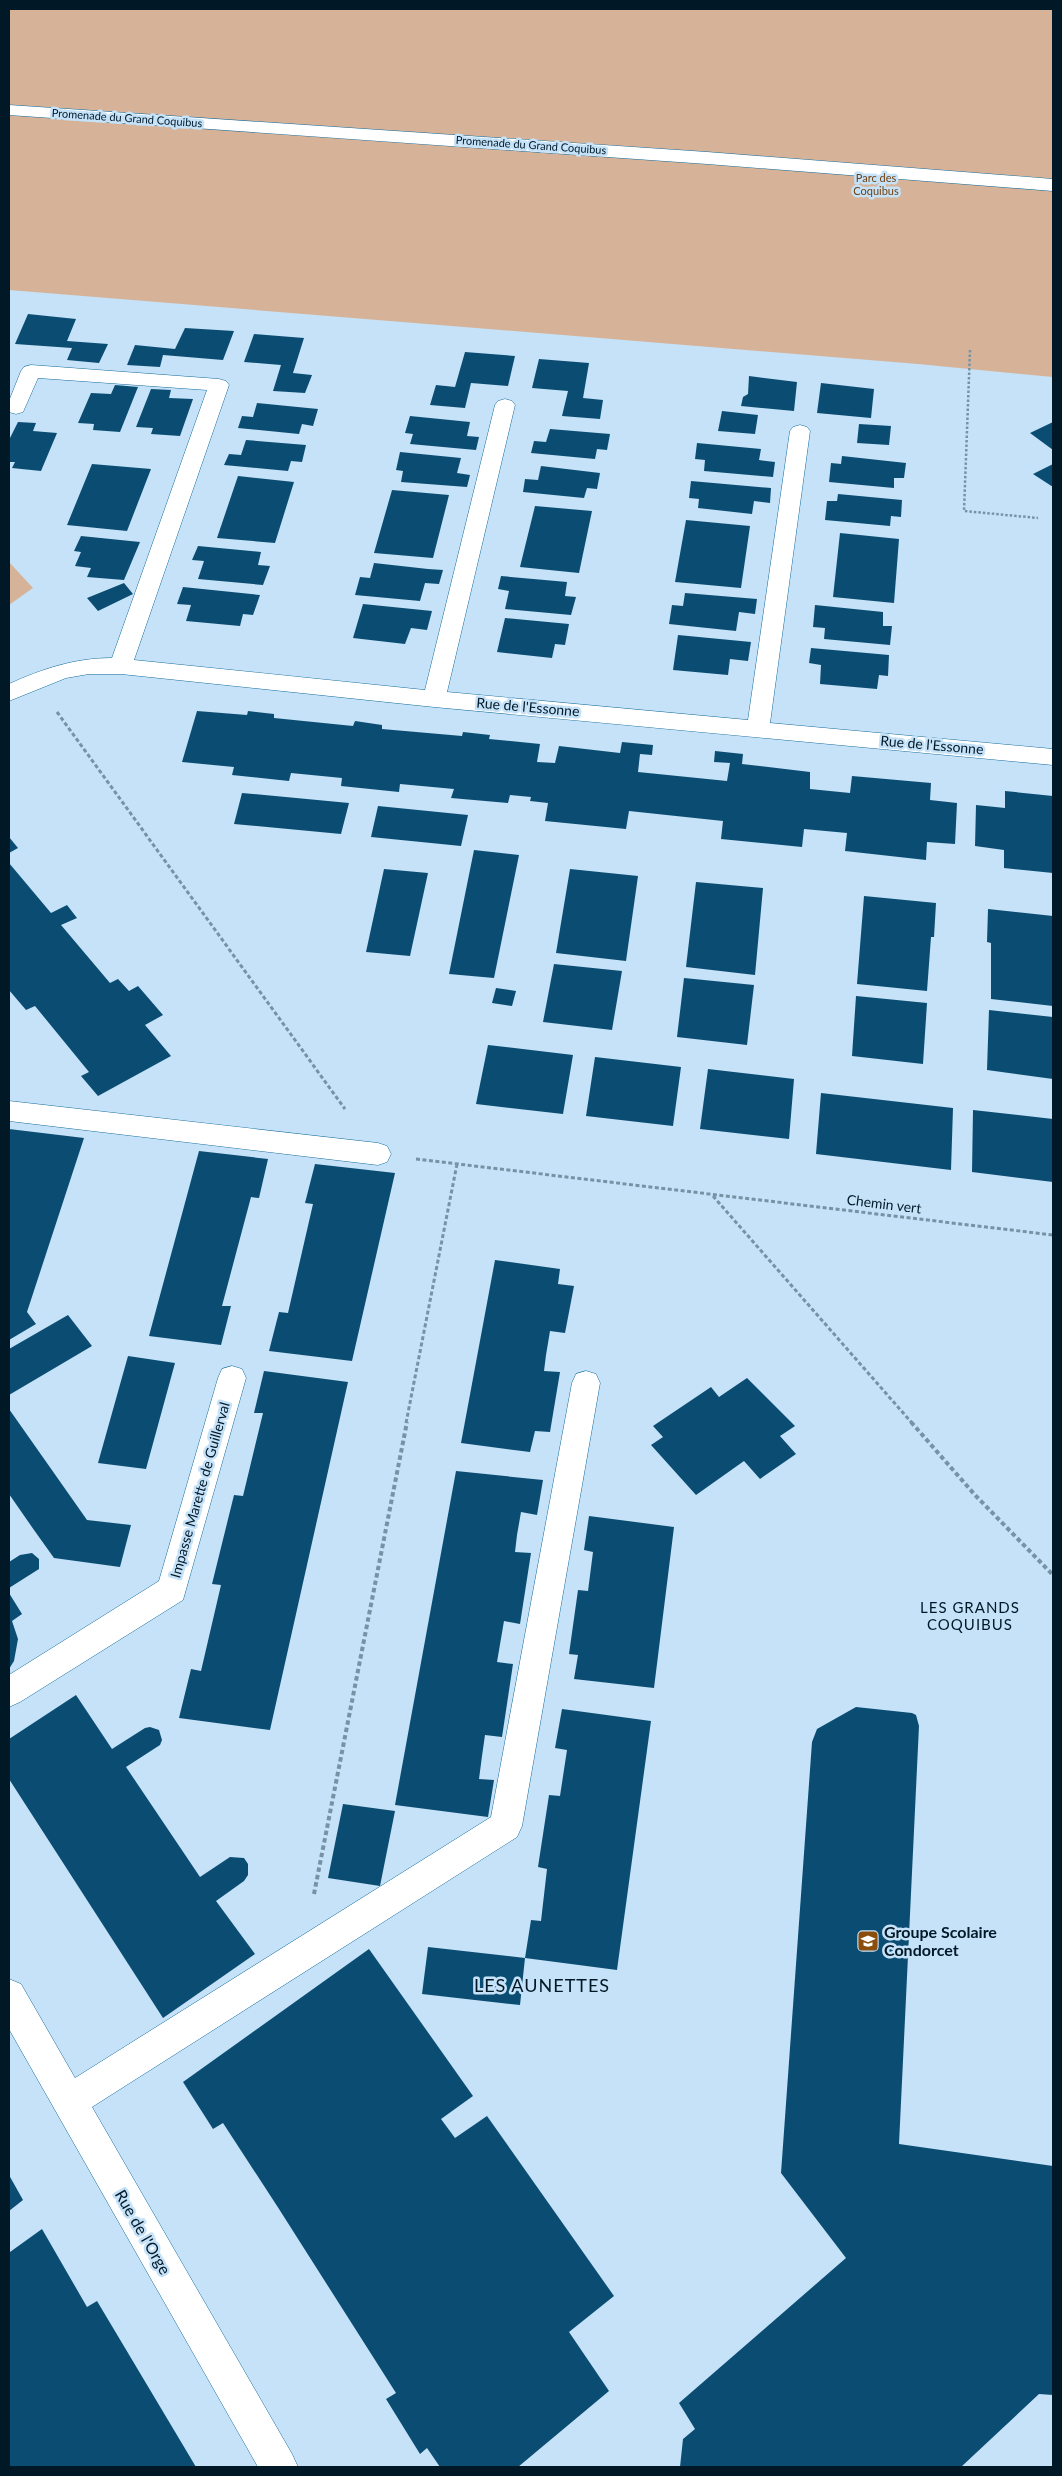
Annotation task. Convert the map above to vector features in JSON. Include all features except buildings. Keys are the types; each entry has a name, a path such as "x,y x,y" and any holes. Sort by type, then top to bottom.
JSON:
{"street":[{"name":"Promenade du Grand Coquibus","path":"9,110 707,158 1053,185"},
{"path":"16,408 31,371 219,385 121,666"},
{"path":"434,699 505,405"},
{"path":"758,729 800,431"},
{"name":"Rue de l'Essonne","path":"9,693 62,670 78,667 121,666 434,699 1053,757"},
{"path":"9,1111 378,1154"},
{"name":"Impasse Marette de Guillerval","path":"9,1692 172,1590 232,1378"},
{"path":"69,2102 506,1826 586,1383"},
{"name":"Rue de l'Orge","path":"9,1996 279,2467"}],"path":[{"path":"970,350 964,510 1038,518"},
{"path":"34,681 378,1154"},
{"name":"Chemin vert","path":"378,1154 713,1196 1053,1234"},
{"path":"302,1956 457,1164"},
{"path":"713,1196 975,1494 1053,1575"}],"green space":[{"name":"Parc des Coquibus","path":"9,9 1053,9 1053,377 918,364 9,290"},
{"path":"9,562 33,588 9,605"}],"place":[{"name":"Groupe Scolaire Condorcet","path":"868,1941"}],"district":[{"name":"LES GRANDS COQUIBUS","path":"970,1616"},
{"name":"LES AUNETTES","path":"542,1986"}]}
